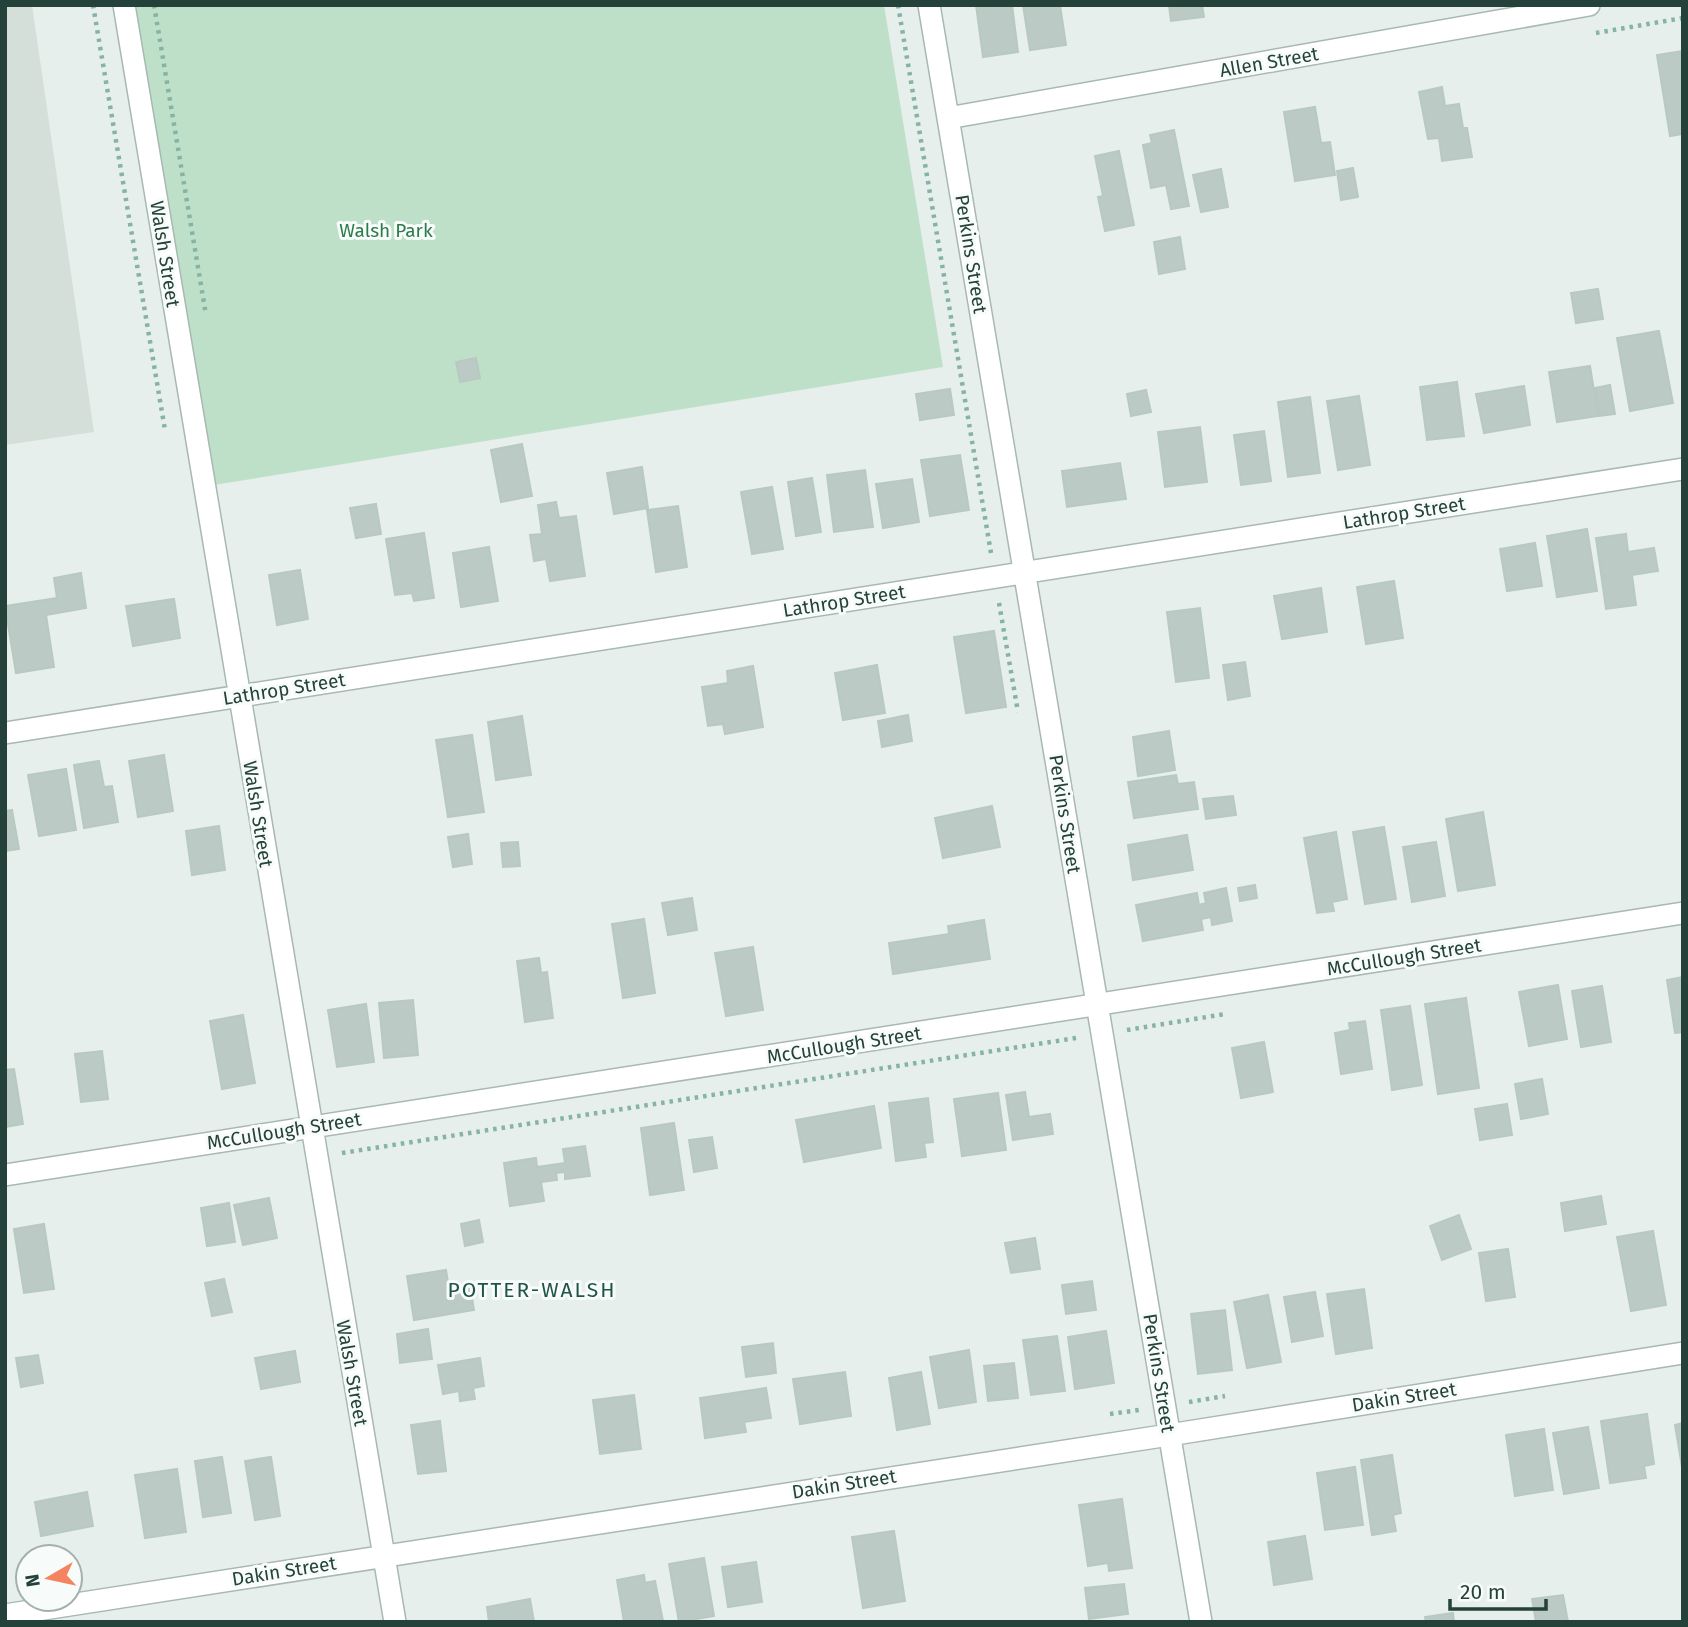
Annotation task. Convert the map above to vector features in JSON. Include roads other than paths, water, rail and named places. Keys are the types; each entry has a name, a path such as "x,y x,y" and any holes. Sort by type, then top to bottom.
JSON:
{"street":[{"name":"Walsh Street","path":"124,5 395,1622"},
{"name":"Perkins Street","path":"929,5 1201,1622"},
{"name":"Allen Street","path":"948,118 1589,5"},
{"name":"Lathrop Street","path":"5,733 1683,469"},
{"name":"McCullough Street","path":"5,1175 1683,913"},
{"name":"Dakin Street","path":"5,1615 1683,1353"}],"district":[{"name":"POTTER-WALSH","path":"532,1290"}],"park label":[{"name":"Walsh Park","path":"386,230"}]}
